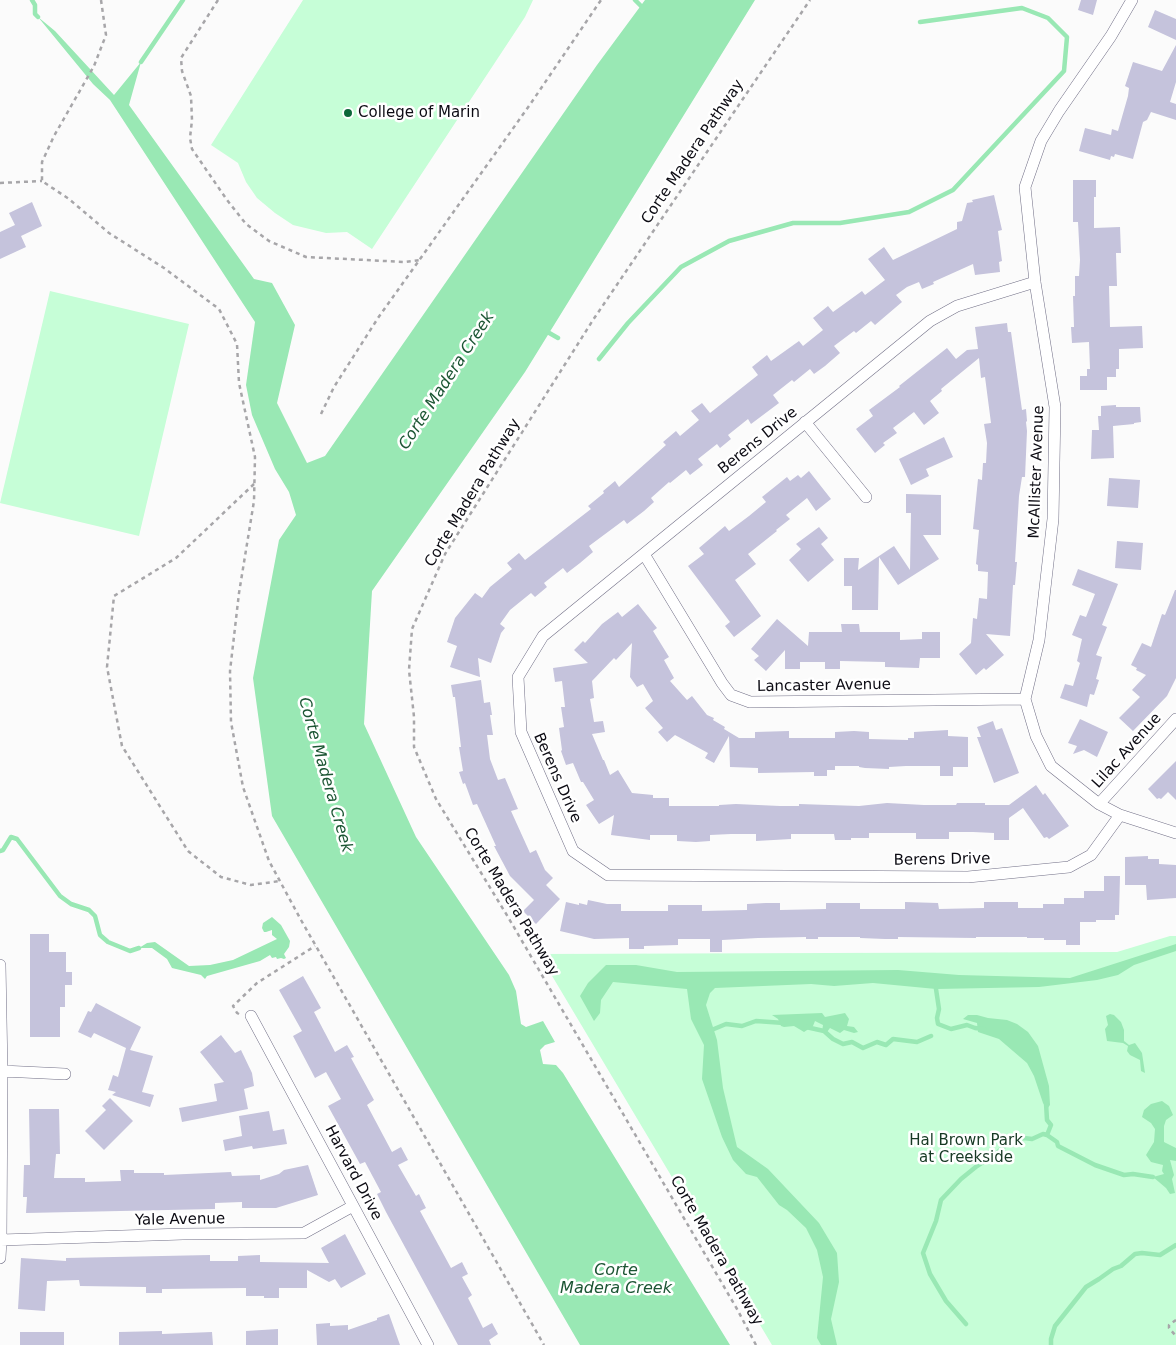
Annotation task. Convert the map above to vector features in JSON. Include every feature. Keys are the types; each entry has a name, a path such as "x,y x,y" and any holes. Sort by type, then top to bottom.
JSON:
{"street":[{"name":"McAllister Avenue","path":"1132,0 1111,36 1059,111 1041,142 1025,187 1035,282 1055,407 1053,519 1039,640 1025,699 1036,736 1051,766 1099,804 1120,816 1176,833"},
{"name":"Berens Drive","path":"1035,282 958,306 930,321 543,636 518,677 521,732 573,851 608,875 968,877 1069,867 1091,855 1120,816"},
{"path":"805,422 866,497"},
{"name":"Lancaster Avenue","path":"644,554 722,683 731,694 750,702 1025,699"},
{"name":"Lilac Avenue","path":"1099,804 1176,719"},
{"path":"0,965 2,1071 2,1240 0,1258"},
{"name":"Harvard Drive","path":"250,1016 428,1345"},
{"path":"2,1071 65,1074"},
{"name":"Yale Avenue","path":"2,1240 182,1234 304,1233 353,1206"}],"path":[{"path":"42,181 42,162 54,136 94,66 106,35 101,0"},
{"path":"218,0 181,58 181,65 191,96 192,120 190,138 192,149 227,200 246,224 269,241 306,257 405,262 420,260"},
{"path":"322,414 352,356 529,106 601,0"},
{"name":"Corte Madera Pathway","path":"756,1345 508,917 436,798 414,747 414,717 409,670 412,629 445,554 593,320 810,0"},
{"path":"0,183 42,181 70,200 109,233 164,268 219,309 237,344 240,383 254,457 254,501 239,594 230,671 231,722 243,787 269,861 315,946 544,1345"},
{"path":"254,484 176,558 114,596 107,667 122,746 188,851 221,877 251,885 280,881"},
{"path":"250,1016 237,1013 233,1006 257,983 315,946"},
{"path":"1176,1320 1169,1325 1169,1328 1176,1336"}],"green space":[{"name":"College of Marin","path":"303,0 533,0 525,17 372,249 347,232 326,233 293,225 257,198 246,182 238,163 211,145"},
{"path":"50,291 189,324 139,536 0,503"},
{"name":"Hal Brown Park at Creekside","path":"1170,936 1176,936 1176,1345 772,1345 539,954 1117,952"}],"water":[{"name":"Corte Madera Creek","path":"645,0 755,0 525,372 372,591 364,724 416,837 509,975 516,991 521,1024 526,1027 543,1021 555,1042 545,1045 540,1050 543,1064 556,1065 563,1073 730,1345 580,1345 272,816 253,678 279,540 296,515 289,492 275,469 252,415 246,385 255,322 110,100 93,84 38,17 55,31 114,95 141,62 129,105 254,279 272,283 295,325 277,403 307,463 325,456 597,65"},
{"path":"272,917 281,925 290,941 289,947 284,954 286,958 277,959 276,957 272,958 270,955 260,961 207,976 205,979 201,975 172,968 167,959 152,948 139,948 147,943 155,942 189,966 210,965 233,960 277,939 272,935 272,930 264,932 262,928 263,923"},
{"path":"1176,944 1176,951 1134,965 1118,975 1097,980 1039,987 936,989 873,983 834,986 811,984 715,988 710,993 706,1005 717,1040 723,1088 737,1147 768,1169 819,1223 837,1253 839,1282 831,1319 837,1345 821,1345 817,1338 823,1277 817,1250 806,1228 779,1205 757,1177 746,1174 733,1160 722,1137 702,1079 704,1045 691,1019 687,989 613,982 601,1000 600,1013 594,1021 580,996 588,983 606,965 636,965 677,972 898,970 959,975 1070,978"},
{"path":"822,1013 825,1017 845,1013 849,1019 847,1026 854,1027 858,1032 854,1033 844,1030 840,1033 830,1028 827,1032 822,1032 823,1025 815,1021 813,1026 804,1032 794,1026 781,1026 778,1019 772,1015"},
{"path":"968,1015 1007,1020 1028,1032 1038,1046 1049,1086 1050,1105 1047,1109 1027,1063 999,1039 978,1032 977,1023 963,1019"},
{"path":"1114,1015 1121,1022 1124,1030 1124,1041 1129,1045 1135,1043 1142,1053 1145,1073 1141,1071 1140,1060 1130,1055 1127,1051 1128,1046 1123,1043 1107,1041 1105,1029 1108,1025 1106,1016"},
{"path":"1162,1101 1169,1106 1173,1115 1166,1120 1164,1126 1164,1142 1176,1148 1176,1161 1170,1160 1174,1175 1172,1179 1175,1193 1170,1194 1153,1177 1164,1174 1162,1171 1163,1165 1151,1162 1146,1155 1154,1142 1155,1129 1151,1123 1142,1117 1144,1110 1151,1104"}],"building":[{"path":"1081,0 1097,0 1093,15 1078,10"},
{"path":"1155,10 1176,19 1176,40 1148,27"},
{"path":"1176,45 1176,82 1170,102 1176,104 1176,120 1151,112 1147,120 1143,122 1133,159 1115,154 1114,157 1111,156 1110,160 1079,151 1085,128 1111,135 1112,129 1118,131 1128,96 1129,88 1125,86 1133,62 1162,71"},
{"path":"1073,180 1096,180 1094,228 1120,227 1121,253 1116,253 1117,286 1109,286 1110,327 1142,326 1143,348 1119,349 1119,369 1116,369 1116,377 1107,377 1107,390 1080,390 1080,376 1087,376 1087,369 1090,369 1089,342 1072,343 1071,327 1074,327 1073,296 1075,296 1075,276 1079,276 1080,260 1078,222 1073,222"},
{"path":"994,195 1002,230 998,231 1002,261 999,262 1000,272 975,275 973,264 922,289 919,282 907,287 896,295 902,302 875,325 871,321 856,333 854,331 834,346 840,353 825,366 814,374 810,369 794,382 792,380 773,395 779,403 751,424 748,419 728,435 731,439 720,448 717,444 698,459 703,465 690,475 686,470 669,482 651,498 654,502 644,511 627,524 624,520 589,546 593,552 580,563 567,573 563,568 544,583 547,587 535,597 531,593 510,610 500,624 505,628 501,633 491,663 478,658 480,677 450,667 457,646 447,642 455,618 475,593 482,598 490,587 512,569 507,563 519,553 525,560 591,509 588,506 615,481 619,487 666,445 663,442 676,431 680,436 699,420 691,411 702,403 710,413 758,375 752,367 767,355 771,361 799,341 803,346 823,330 813,318 828,306 833,312 862,291 865,295 885,280 868,259 884,247 893,260 957,229 957,222 962,221 967,203"},
{"path":"32,202 42,226 21,236 26,247 0,259 0,232 15,225 9,213"},
{"path":"1007,323 1008,332 1011,332 1022,410 1026,409 1025,477 1022,477 1019,496 1015,562 1017,562 1015,585 1013,585 1010,636 986,634 1004,655 986,670 984,668 976,675 959,654 971,643 973,618 977,619 979,598 987,599 988,572 978,571 978,565 976,564 979,530 973,529 978,479 982,480 983,463 986,463 987,443 984,424 991,423 985,377 981,378 979,358 941,389 942,391 930,401 939,413 924,425 914,412 893,428 897,433 883,443 885,445 875,453 856,429 873,416 869,410 947,348 956,359 967,350 978,349 975,327"},
{"path":"1116,405 1116,407 1140,407 1141,422 1113,426 1114,458 1091,459 1092,430 1099,430 1098,416 1101,416 1101,406"},
{"path":"944,437 953,457 926,469 929,476 911,485 899,459"},
{"path":"809,471 831,499 816,511 807,498 786,515 790,519 748,554 756,564 735,580 761,616 734,637 725,626 730,622 688,566 704,554 699,548 725,526 729,531 749,516 766,502 762,497 787,477 790,481 798,475 801,478"},
{"path":"1109,478 1140,480 1138,508 1107,506"},
{"path":"906,494 941,495 941,535 923,535 939,559 898,585 879,557 878,610 852,610 852,586 844,586 844,558 859,558 858,570 894,546 910,570 911,513 906,513"},
{"path":"819,527 828,538 821,544 834,560 808,582 789,560 801,549 796,544"},
{"path":"1117,541 1143,543 1141,570 1115,568"},
{"path":"1078,569 1118,584 1102,625 1107,627 1096,655 1102,657 1096,679 1099,680 1094,695 1090,694 1087,707 1060,698 1065,684 1073,686 1080,663 1077,661 1082,639 1072,635 1080,615 1086,617 1095,594 1072,585"},
{"path":"1175,590 1176,678 1167,696 1133,731 1119,718 1140,697 1132,690 1146,675 1131,665 1142,643 1151,647 1162,614 1165,615"},
{"path":"638,604 657,628 653,631 669,657 664,660 674,678 670,681 687,700 692,696 707,715 714,718 713,720 725,727 724,729 739,738 755,738 755,732 789,731 789,738 835,738 835,732 854,731 869,732 869,739 908,740 908,738 914,738 914,732 948,730 948,736 968,737 968,767 953,767 953,776 940,776 940,766 889,767 889,769 835,766 835,770 827,770 827,776 814,776 814,772 758,773 758,768 730,767 729,736 714,763 705,758 708,753 675,735 667,742 658,732 663,728 645,708 653,701 643,684 637,687 630,677 632,643 616,660 614,658 592,681 594,698 590,699 594,722 603,721 605,732 592,734 603,760 610,775 618,770 632,793 653,795 653,798 669,798 669,806 736,804 799,806 799,804 859,806 887,803 956,805 957,803 985,803 985,805 1009,805 1036,785 1043,795 1045,793 1069,826 1049,839 1047,837 1044,838 1023,808 1009,818 1009,840 994,840 994,833 973,832 949,832 949,839 916,839 916,833 869,833 869,838 851,838 851,840 835,840 834,834 791,834 791,839 756,841 756,834 731,834 710,835 710,841 696,842 677,841 677,835 650,835 650,840 611,835 614,815 599,824 586,805 594,800 583,782 581,782 573,763 566,765 561,751 559,728 564,727 561,707 565,707 562,681 555,682 553,668 588,663 574,650 583,641 585,643 602,624 618,612 622,617"},
{"path":"777,619 808,646 809,632 842,632 841,624 859,624 860,632 900,632 900,640 922,639 922,632 940,632 940,658 920,658 919,668 885,667 885,662 840,661 840,669 825,669 825,662 800,662 800,669 785,669 785,650 766,671 754,660 759,656 751,649"},
{"path":"481,680 484,703 490,702 492,715 490,715 493,735 487,735 490,759 498,780 505,778 518,809 511,811 530,853 536,850 545,870 553,878 546,885 560,899 536,924 523,911 534,900 510,876 494,846 496,846 477,804 473,805 459,772 463,771 459,747 461,747 455,697 453,697 451,685"},
{"path":"1080,719 1108,732 1097,757 1084,750 1073,754 1077,746 1068,743"},
{"path":"993,721 996,730 1002,728 1019,773 994,783 977,737 981,737 977,727"},
{"path":"1176,761 1176,800 1168,792 1161,799 1157,799 1148,789"},
{"path":"1148,856 1148,859 1159,859 1159,864 1176,865 1176,898 1147,900 1146,885 1125,885 1125,857"},
{"path":"1104,876 1120,876 1119,915 1115,915 1115,920 1080,922 1080,945 1066,945 1066,940 1044,940 1044,938 1027,937 898,937 898,939 885,939 818,937 818,939 806,939 806,937 722,940 722,952 710,952 710,939 678,939 678,945 644,946 644,949 629,949 629,938 594,939 560,931 566,902 587,905 588,900 607,904 621,904 621,911 668,911 668,905 702,905 702,911 747,910 747,904 766,903 780,903 780,910 826,909 826,903 860,903 860,909 905,909 905,902 938,903 939,909 984,908 984,902 1018,902 1018,908 1043,908 1043,904 1064,904 1064,898 1084,898 1084,891 1104,891"},
{"path":"30,934 49,934 49,952 66,952 66,972 72,972 72,985 65,985 65,1007 60,1007 60,1037 30,1037"},
{"path":"303,976 321,1008 314,1012 335,1052 347,1045 354,1057 351,1058 374,1100 367,1105 392,1152 401,1147 408,1160 398,1165 416,1196 419,1194 426,1208 420,1211 451,1268 462,1262 468,1274 462,1277 472,1295 468,1298 483,1328 492,1323 498,1334 489,1340 491,1345 458,1345 386,1212 377,1194 381,1192 365,1162 360,1164 328,1106 341,1099 326,1072 315,1078 293,1036 302,1031 279,990"},
{"path":"96,1003 141,1027 130,1050 153,1056 142,1092 154,1095 150,1107 112,1095 116,1092 108,1090 113,1075 118,1077 126,1048 94,1033 91,1038 78,1032 88,1011 91,1012"},
{"path":"221,1035 235,1053 241,1050 252,1073 254,1086 244,1089 248,1109 182,1122 179,1108 217,1101 214,1084 224,1082 200,1052"},
{"path":"110,1098 133,1121 104,1150 85,1131 106,1110 102,1106"},
{"path":"29,1109 59,1109 60,1154 56,1154 54,1178 85,1178 85,1182 121,1181 120,1170 134,1170 134,1173 164,1173 164,1175 231,1172 232,1176 260,1175 260,1180 279,1174 284,1170 308,1165 318,1195 276,1208 242,1208 242,1202 215,1203 215,1209 26,1213 27,1197 23,1197 24,1165 30,1165"},
{"path":"269,1111 273,1131 284,1129 287,1144 253,1149 252,1146 225,1151 223,1140 242,1136 239,1116"},
{"path":"345,1234 366,1274 341,1288 335,1279 329,1282 307,1270 307,1288 279,1288 279,1298 246,1296 246,1288 162,1289 162,1293 146,1293 146,1287 80,1286 79,1280 47,1281 45,1311 18,1309 21,1258 66,1261 66,1258 210,1255 210,1261 238,1261 238,1256 260,1255 260,1262 329,1263 321,1248"},
{"path":"389,1314 400,1345 317,1345 316,1324 330,1323 330,1326 348,1325 348,1330"},
{"path":"278,1329 278,1345 246,1345 246,1331"},
{"path":"162,1331 162,1334 212,1332 213,1345 119,1345 119,1332"},
{"path":"20,1332 64,1332 64,1345 20,1345"}],"waterway":[{"path":"32,0 35,5 35,14 38,17"},
{"path":"141,62 183,0"},
{"path":"635,0 645,10"},
{"path":"599,359 628,323 681,267 729,241 793,223 840,223 909,212 953,190 1064,71 1067,37 1048,18 1022,8 920,22"},
{"path":"544,330 558,338"},
{"path":"0,851 3,850 11,837 17,839 60,896 71,904 89,910 95,916 100,935 108,942 130,951 139,948"},
{"path":"936,989 939,1009 938,1024 951,1029 967,1025 984,1029"},
{"path":"714,1029 726,1024 742,1026 756,1021 784,1023"},
{"path":"806,1027 824,1031 833,1039 843,1044 852,1042 863,1048 877,1042 886,1045 893,1039 917,1042 931,1036"},
{"path":"966,1324 946,1301 930,1274 923,1253 936,1221 941,1200 961,1179 1013,1139 1032,1139 1043,1134 1047,1135 1051,1125 1047,1120 1046,1103"},
{"path":"1047,1135 1057,1142 1058,1146 1095,1165 1124,1175 1133,1174 1153,1177"},
{"path":"1051,1345 1055,1326 1086,1287 1113,1269 1121,1266 1135,1254 1160,1255 1176,1245"}],"place":[{"name":"College of Marin","path":"348,113"}]}
